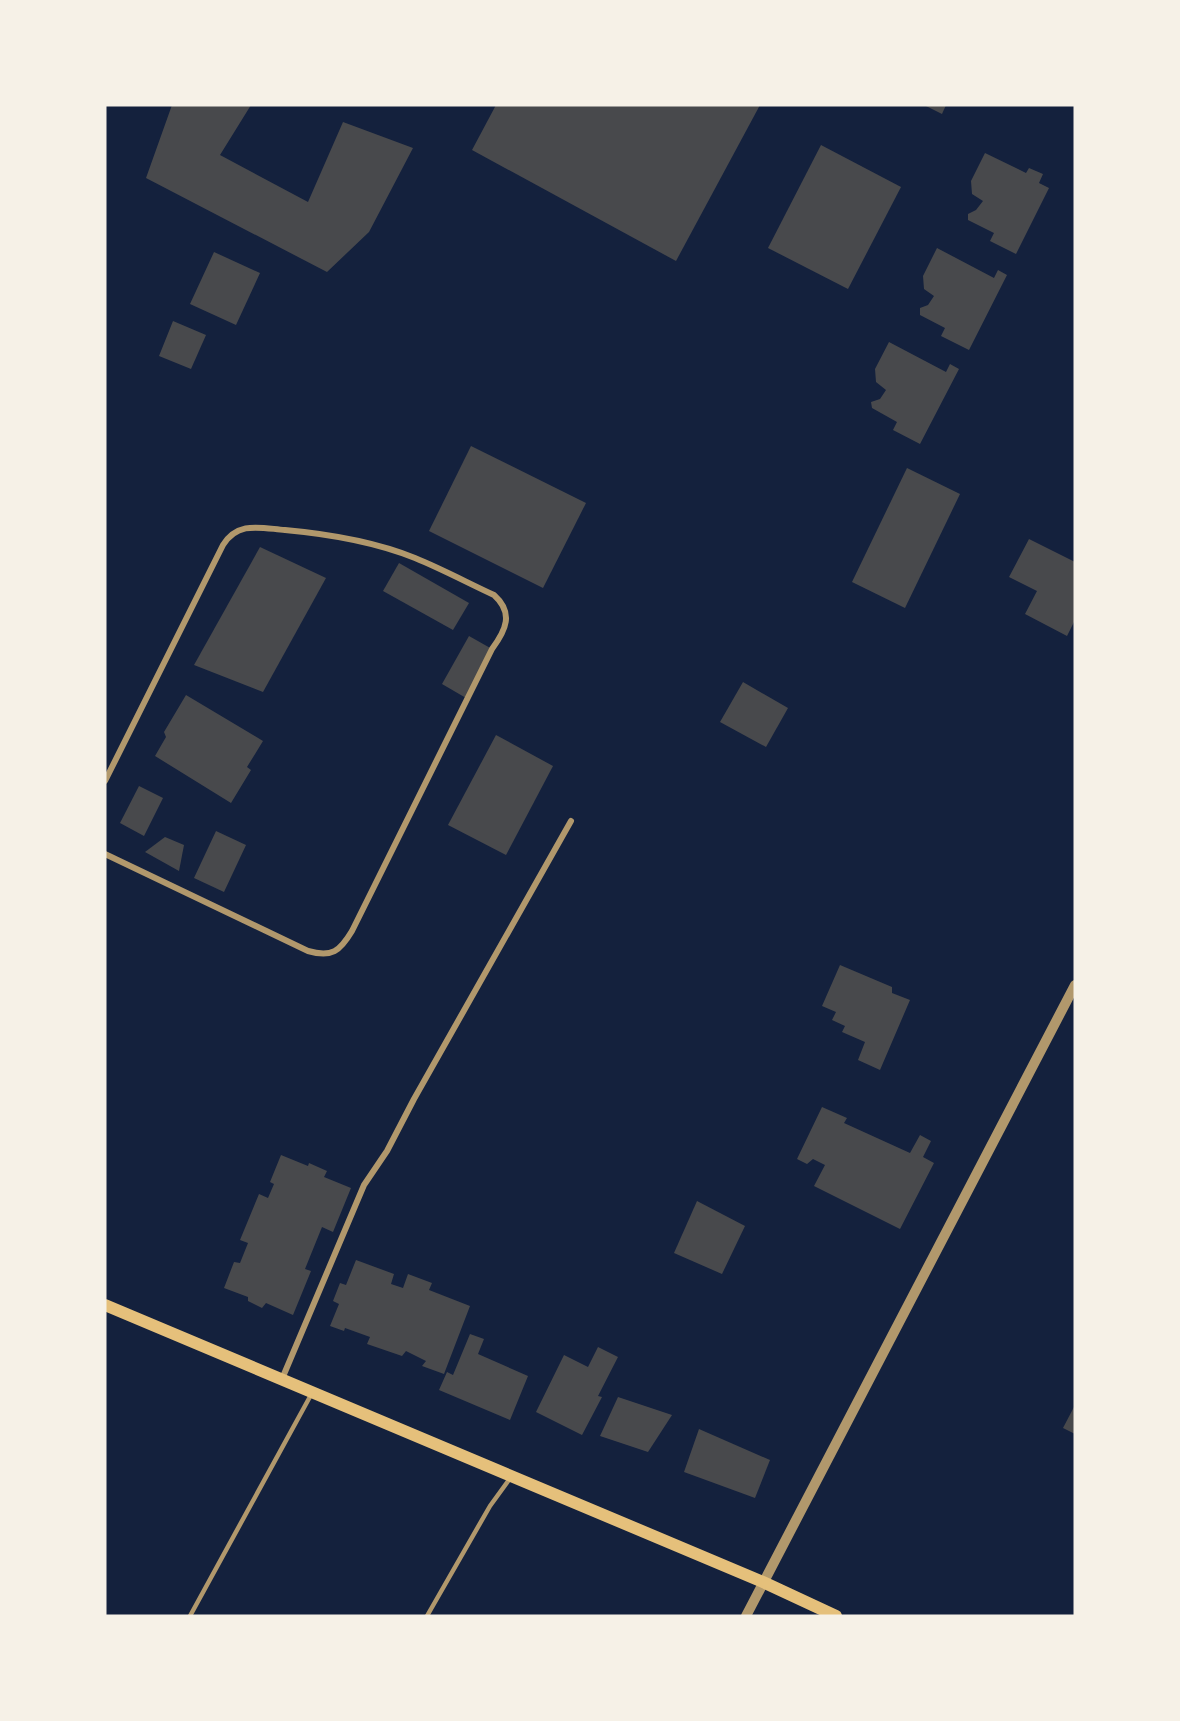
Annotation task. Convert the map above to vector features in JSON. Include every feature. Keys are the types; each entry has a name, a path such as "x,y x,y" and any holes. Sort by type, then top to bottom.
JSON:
{"main road":[{"path":"105,1305 763,1582 836,1616"}],"street":[{"path":"105,781 223,545 229,535 237,530 261,528 325,534 380,546 415,558 494,596 506,611 503,633 492,649 352,931 343,945 331,953 319,954 308,951 105,854"},
{"path":"282,1380 363,1185 387,1151 571,821"},
{"path":"746,1616 1075,985"}],"lane":[{"path":"190,1616 312,1393"},
{"path":"427,1616 490,1506 512,1477"}],"building":[{"path":"172,105 251,105 220,155 308,202 343,122 413,148 369,232 327,272 146,178"},
{"path":"496,105 760,105 676,261 472,150"},
{"path":"924,105 946,105 942,114"},
{"path":"821,145 901,187 848,289 768,248"},
{"path":"985,153 1026,173 1029,168 1043,174 1039,183 1049,188 1016,254 990,241 994,233 968,220 968,214 976,210 983,201 972,194 971,181"},
{"path":"937,248 994,278 998,270 1007,275 969,350 941,336 945,328 920,315 920,308 928,305 934,296 924,289 923,276"},
{"path":"214,252 260,273 236,325 190,304"},
{"path":"173,321 206,335 191,369 159,356"},
{"path":"889,342 946,372 950,364 959,369 920,444 893,430 897,422 872,408 871,402 880,399 886,390 876,382 875,369"},
{"path":"471,446 586,503 543,588 429,531"},
{"path":"907,468 960,494 905,608 852,582"},
{"path":"1029,539 1075,562 1075,620 1067,636 1025,614 1037,591 1009,577"},
{"path":"260,547 326,578 263,692 194,665"},
{"path":"399,563 469,603 453,630 383,591"},
{"path":"469,636 492,649 466,698 442,684"},
{"path":"743,682 788,708 766,747 720,722"},
{"path":"186,695 263,741 247,767 251,770 231,803 155,756 166,737 164,732"},
{"path":"496,735 553,766 506,855 448,825"},
{"path":"139,786 163,798 144,836 120,823"},
{"path":"216,831 246,845 224,892 194,878"},
{"path":"165,837 184,845 179,871 145,852"},
{"path":"840,965 892,987 892,993 910,1000 880,1070 858,1060 865,1042 842,1032 845,1026 832,1020 836,1012 822,1006"},
{"path":"822,1107 847,1118 844,1123 910,1153 920,1135 931,1141 923,1157 934,1163 900,1229 814,1186 825,1165 813,1159 807,1164 797,1159"},
{"path":"281,1155 327,1171 324,1177 351,1188 333,1232 322,1227 305,1269 311,1271 293,1315 266,1303 262,1308 248,1301 248,1297 224,1288 234,1262 240,1263 248,1243 240,1240 259,1194 268,1198 274,1184 270,1182"},
{"path":"697,1201 745,1226 722,1274 674,1253"},
{"path":"356,1260 394,1274 391,1284 403,1288 408,1274 432,1283 429,1290 470,1306 444,1374 422,1366 426,1361 406,1351 402,1356 367,1344 370,1337 345,1328 344,1331 330,1326 339,1304 333,1301 340,1283 346,1285"},
{"path":"470,1334 484,1339 478,1354 528,1376 510,1420 439,1390 447,1372 453,1375"},
{"path":"598,1347 618,1357 598,1396 602,1397 582,1435 536,1412 564,1355 588,1367"},
{"path":"618,1397 672,1415 648,1452 600,1436"},
{"path":"1075,1405 1075,1434 1063,1428"},
{"path":"699,1429 770,1460 755,1498 684,1472"}]}
